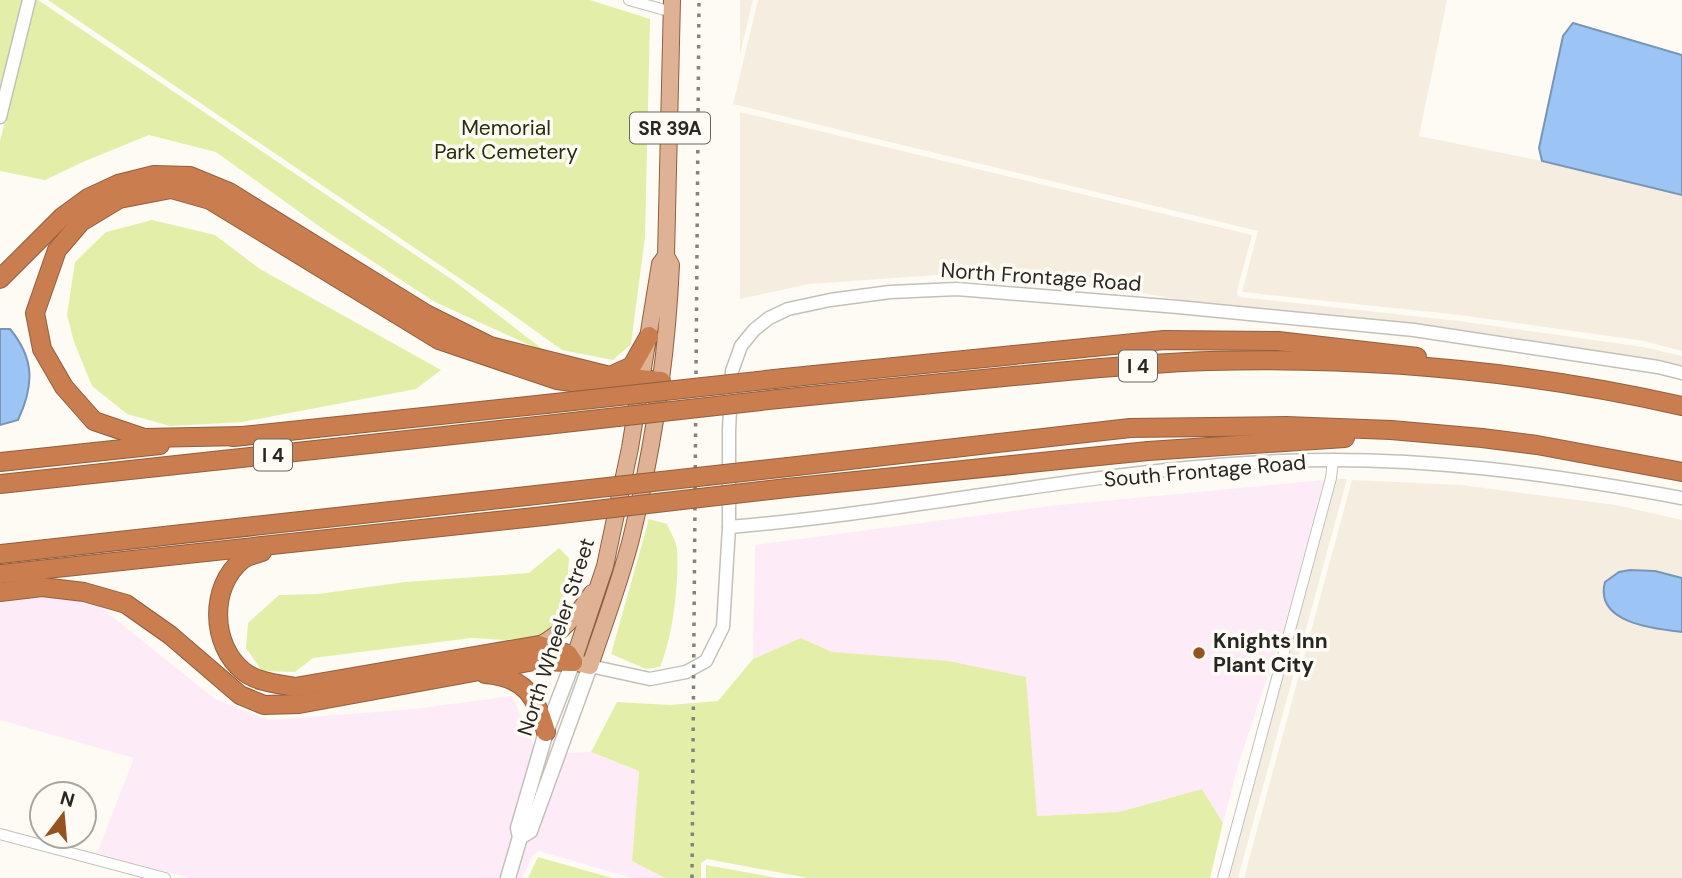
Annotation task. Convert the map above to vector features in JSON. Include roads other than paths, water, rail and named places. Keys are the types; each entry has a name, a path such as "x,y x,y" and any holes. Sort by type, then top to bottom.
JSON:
{"highway":[{"path":"0,279 62,217 88,198 118,184 154,175 190,176 229,192 426,314 490,346 641,386"},
{"path":"244,436 144,438 94,421 65,387 42,349 35,313 57,250 80,222 120,199 171,189 210,200 439,340 557,380 660,387"},
{"path":"610,376 632,366 649,336"},
{"path":"0,462 1164,340 1222,339 1305,343 1403,354 1499,375"},
{"name":"I 4","path":"0,484 778,399 1090,369 1209,361 1371,363 1499,375 1583,387 1682,406"},
{"path":"0,554 1130,428 1286,426 1433,433 1537,445 1682,472"},
{"path":"0,574 1148,451 1433,433"},
{"path":"286,543 242,559 223,584 217,621 222,645 243,672 266,681 295,687 539,645 568,654 582,664"},
{"path":"0,592 42,587 84,592 126,604 170,635 240,695 264,705 299,704 534,661 582,664"},
{"path":"464,673 500,676 522,686 539,708 546,732"}],"main road":[{"name":"SR 39A","path":"660,387 669,316 671,265 666,256 672,6"},
{"name":"SR 39A","path":"641,386 660,264 666,256"},
{"name":"North Wheeler Street","path":"520,837 530,831 582,664 603,576 641,386"},
{"name":"North Wheeler Street","path":"508,878 520,837 518,828 546,732 582,664 623,566 647,463 660,387"},
{"path":"539,645 554,637 574,616 603,576"}],"street":[{"path":"0,117 29,0"},
{"path":"629,0 672,6"},
{"name":"North Frontage Road","path":"582,664 650,680 686,672 706,661 723,627 729,527 732,371 741,346 754,330 769,318 788,309 890,292 957,289 1414,330 1658,367 1682,373"},
{"name":"South Frontage Road","path":"729,527 1169,471 1282,461 1418,463 1518,471 1682,498"},
{"path":"1223,878 1331,478 1333,461"},
{"path":"0,834 142,875 164,878"}],"water":[{"path":"1573,23 1682,55 1682,195 1542,161 1539,148 1563,36"},
{"path":"0,329 10,329 24,351 28,362 29,384 18,420 0,425"},
{"path":"1655,571 1682,578 1682,632 1643,626 1617,615 1609,607 1604,596 1605,582 1619,572"}],"railway":[{"path":"692,878 699,0"}],"place":[{"name":"Knights Inn Plant City","path":"1199,653"}],"park label":[{"name":"Memorial Park Cemetery","path":"506,140"}]}
